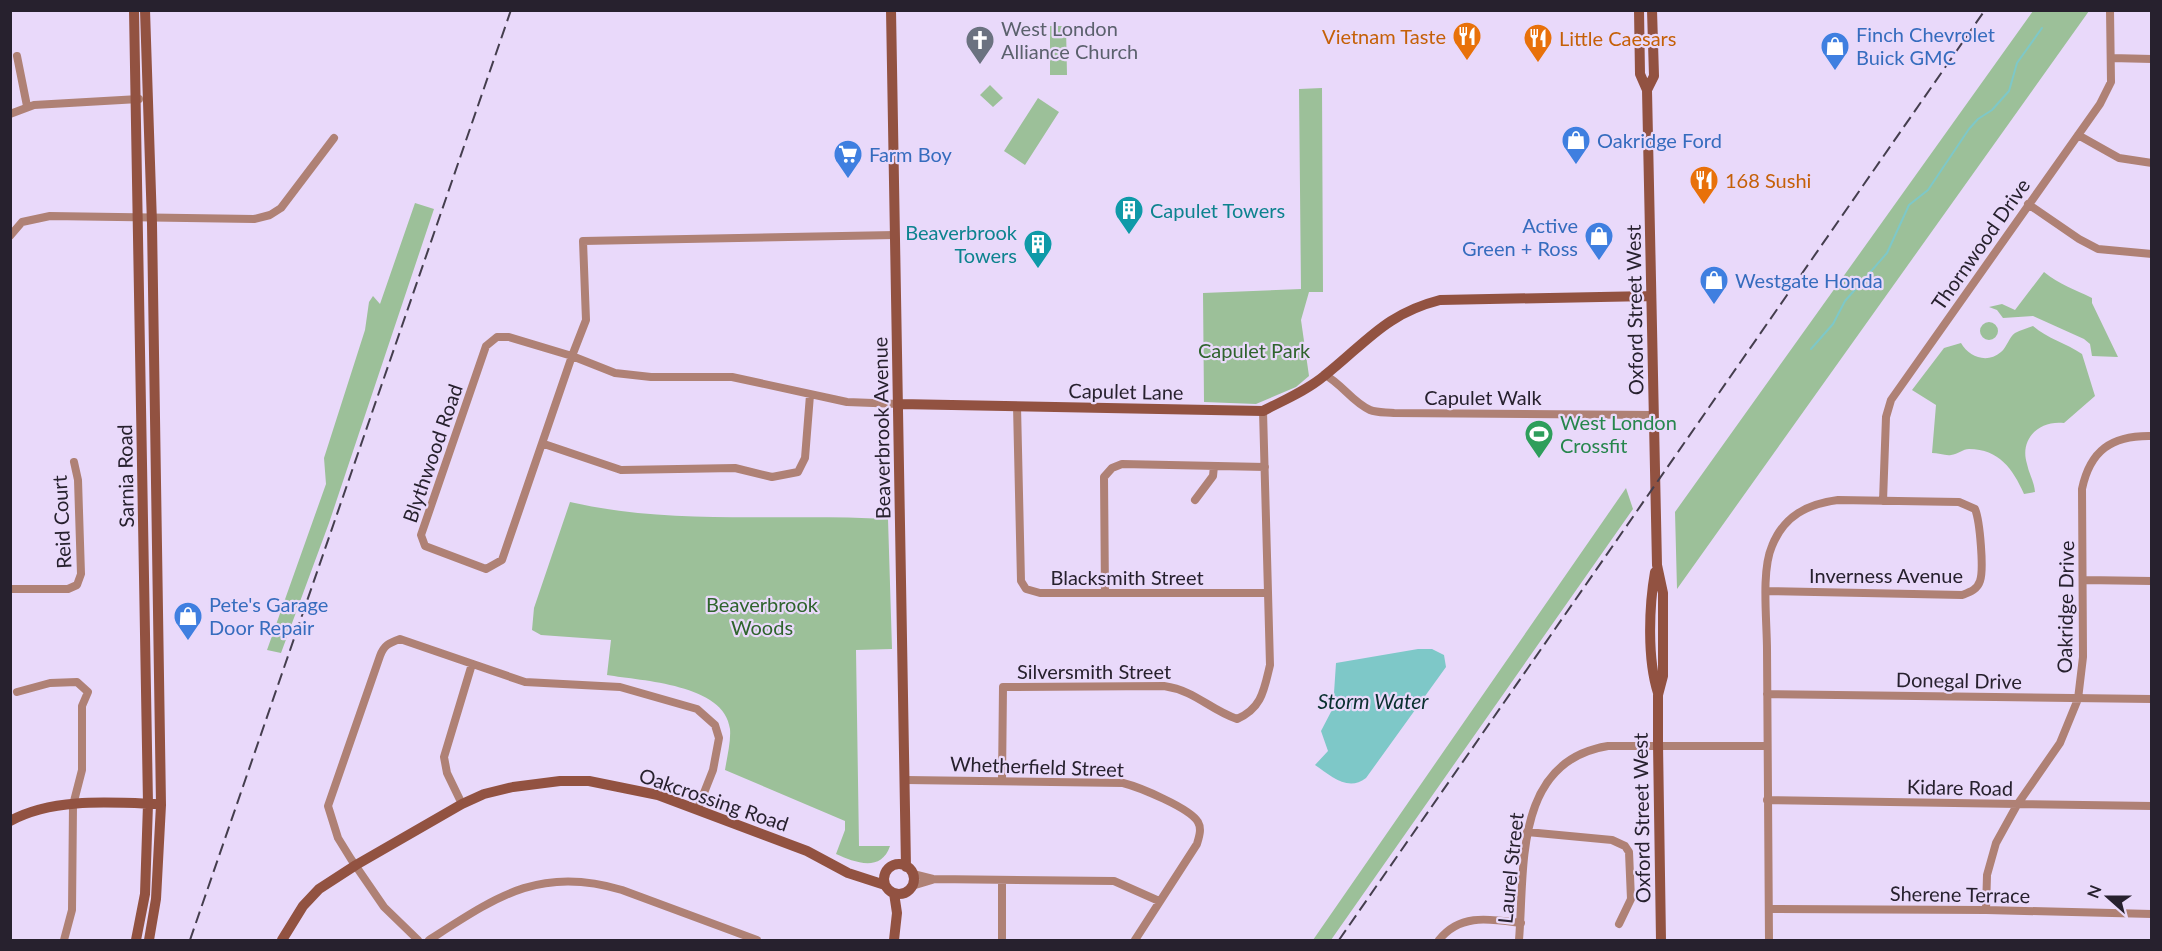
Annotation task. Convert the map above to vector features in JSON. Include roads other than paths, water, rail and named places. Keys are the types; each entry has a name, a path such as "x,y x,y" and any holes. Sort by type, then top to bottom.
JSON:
{"main road":[{"name":"Sarnia Road","path":"134,10 148,804 145,894 136,940"},
{"name":"Sarnia Road","path":"145,10 149,98 161,805 156,899 149,940"},
{"name":"Beaverbrook Avenue","path":"891,10 906,780 904,844 909,870"},
{"name":"Oxford Street West","path":"1639,10 1640,74 1647,90 1657,565 1663,593 1663,676 1658,695 1661,940"},
{"name":"Oxford Street West","path":"1647,90 1654,76 1652,10"},
{"name":"Capulet Lane","path":"899,404 1263,411 1302,391 1394,318 1417,306 1440,300 1651,296"},
{"name":"Oakcrossing Road","path":"282,940 303,906 319,889 462,804 484,794 513,787 560,781 589,781 635,788 698,808 807,851 857,876 885,885"},
{"path":"10,821 27,812 73,805 161,805"},
{"name":"Beaverbrook Avenue","path":"891,868 904,844"},
{"path":"891,868 885,885 898,894"},
{"path":"857,876 891,868 909,870 912,886 898,894"},
{"path":"894,940 898,894"}],"street":[{"name":"Thornwood Drive","path":"1883,501 1886,417 1891,400 2100,104 2111,81 2110,10"},
{"path":"17,56 27,106"},
{"path":"2110,58 2151,59"},
{"path":"10,114 27,106 149,98"},
{"path":"2078,135 2119,158 2151,163"},
{"path":"10,236 22,222 50,216 254,219 270,215 281,208 334,138"},
{"path":"2028,204 2079,239 2098,249 2151,254"},
{"name":"Blythwood Road","path":"572,356 509,337 498,337 486,346 421,535 425,546 486,568 502,560 586,320 583,241 895,235"},
{"name":"Capulet Lane","path":"572,356 615,373 651,377 732,377 846,402 899,404"},
{"name":"Capulet Walk","path":"1325,375 1336,381 1353,398 1371,410 1394,413 1654,415"},
{"path":"544,444 621,470 735,468 772,477 783,475 798,472 805,458 810,394"},
{"name":"Blacksmith Street","path":"1017,406 1021,581 1026,589 1040,593 1268,593"},
{"name":"Silversmith Street","path":"1002,781 1003,687 1164,686 1185,689 1222,714 1237,719 1251,712 1264,693 1270,665 1263,411"},
{"name":"Oakridge Drive","path":"1986,910 1987,875 1996,843 2017,804 2060,743 2078,699 2084,657 2082,489 2086,468 2105,445 2139,436 2151,436"},
{"name":"Reid Court","path":"10,590 68,589 77,585 81,574 78,480 74,462"},
{"path":"1105,593 1104,477 1112,468 1122,464 1265,467"},
{"path":"1195,500 1214,476 1214,466"},
{"name":"Inverness Avenue","path":"1767,591 1962,595 1974,591 1981,580 1980,520 1975,509 1959,502 1818,502 1788,519 1770,548 1767,591 1768,940"},
{"path":"2083,580 2151,581"},
{"path":"418,940 384,907 338,838 328,806 383,647 400,639 525,682 621,687 697,709 715,725 719,738 713,770 698,808"},
{"path":"462,804 447,773 444,757 472,664"},
{"path":"17,692 50,683 70,682 77,682 88,692 82,706 82,770 73,805 72,910 64,940"},
{"name":"Donegal Drive","path":"1767,694 2151,699"},
{"name":"Laurel Street","path":"1519,940 1527,832 1534,804 1551,776 1570,760 1599,747 1658,744 1767,746"},
{"name":"Whetherfield Street","path":"906,780 1123,783 1139,787 1192,815 1199,823 1200,834 1197,844 1135,940"},
{"name":"Kidare Road","path":"1767,800 2151,806"},
{"path":"1527,832 1612,840 1624,846 1629,852 1631,899 1618,924"},
{"path":"909,870 933,879"},
{"path":"912,886 933,879 1114,881 1159,901"},
{"path":"429,940 505,894 543,883 572,880 600,883 622,890 757,940"},
{"path":"1002,880 1002,940"},
{"name":"Sherene Terrace","path":"1768,909 1986,910 2151,914"},
{"path":"1439,940 1451,927 1479,918 1521,923"}],"water":[{"name":"Storm Water","path":"1418,649 1432,649 1444,655 1446,667 1366,778 1359,782 1346,783 1333,778 1315,765 1328,751 1321,731 1333,708 1336,663"}],"waterway":[{"path":"1811,349 1833,324 1845,301 1887,253 1909,205 1928,190 1969,129 1978,119 1992,110 2009,91 2017,63 2042,28"}],"railway":[{"path":"190,940 511,10"},
{"path":"1339,940 1985,10"}],"place":[{"name":"Vietnam Taste","path":"1467,62"},
{"name":"Little Caesars","path":"1538,64"},
{"name":"West London Alliance Church","path":"980,66"},
{"name":"Finch Chevrolet Buick GMC","path":"1835,72"},
{"name":"Oakridge Ford","path":"1576,166"},
{"name":"Farm Boy","path":"848,180"},
{"name":"168 Sushi","path":"1704,206"},
{"name":"Capulet Towers","path":"1129,236"},
{"name":"Active Green + Ross","path":"1599,262"},
{"name":"Beaverbrook Towers","path":"1038,270"},
{"name":"Westgate Honda","path":"1714,306"},
{"name":"West London Crossfit","path":"1539,460"},
{"name":"Pete's Garage Door Repair","path":"188,642"}],"park label":[{"name":"Capulet Park","path":"1254,350"},
{"name":"Beaverbrook Woods","path":"762,616"}]}
